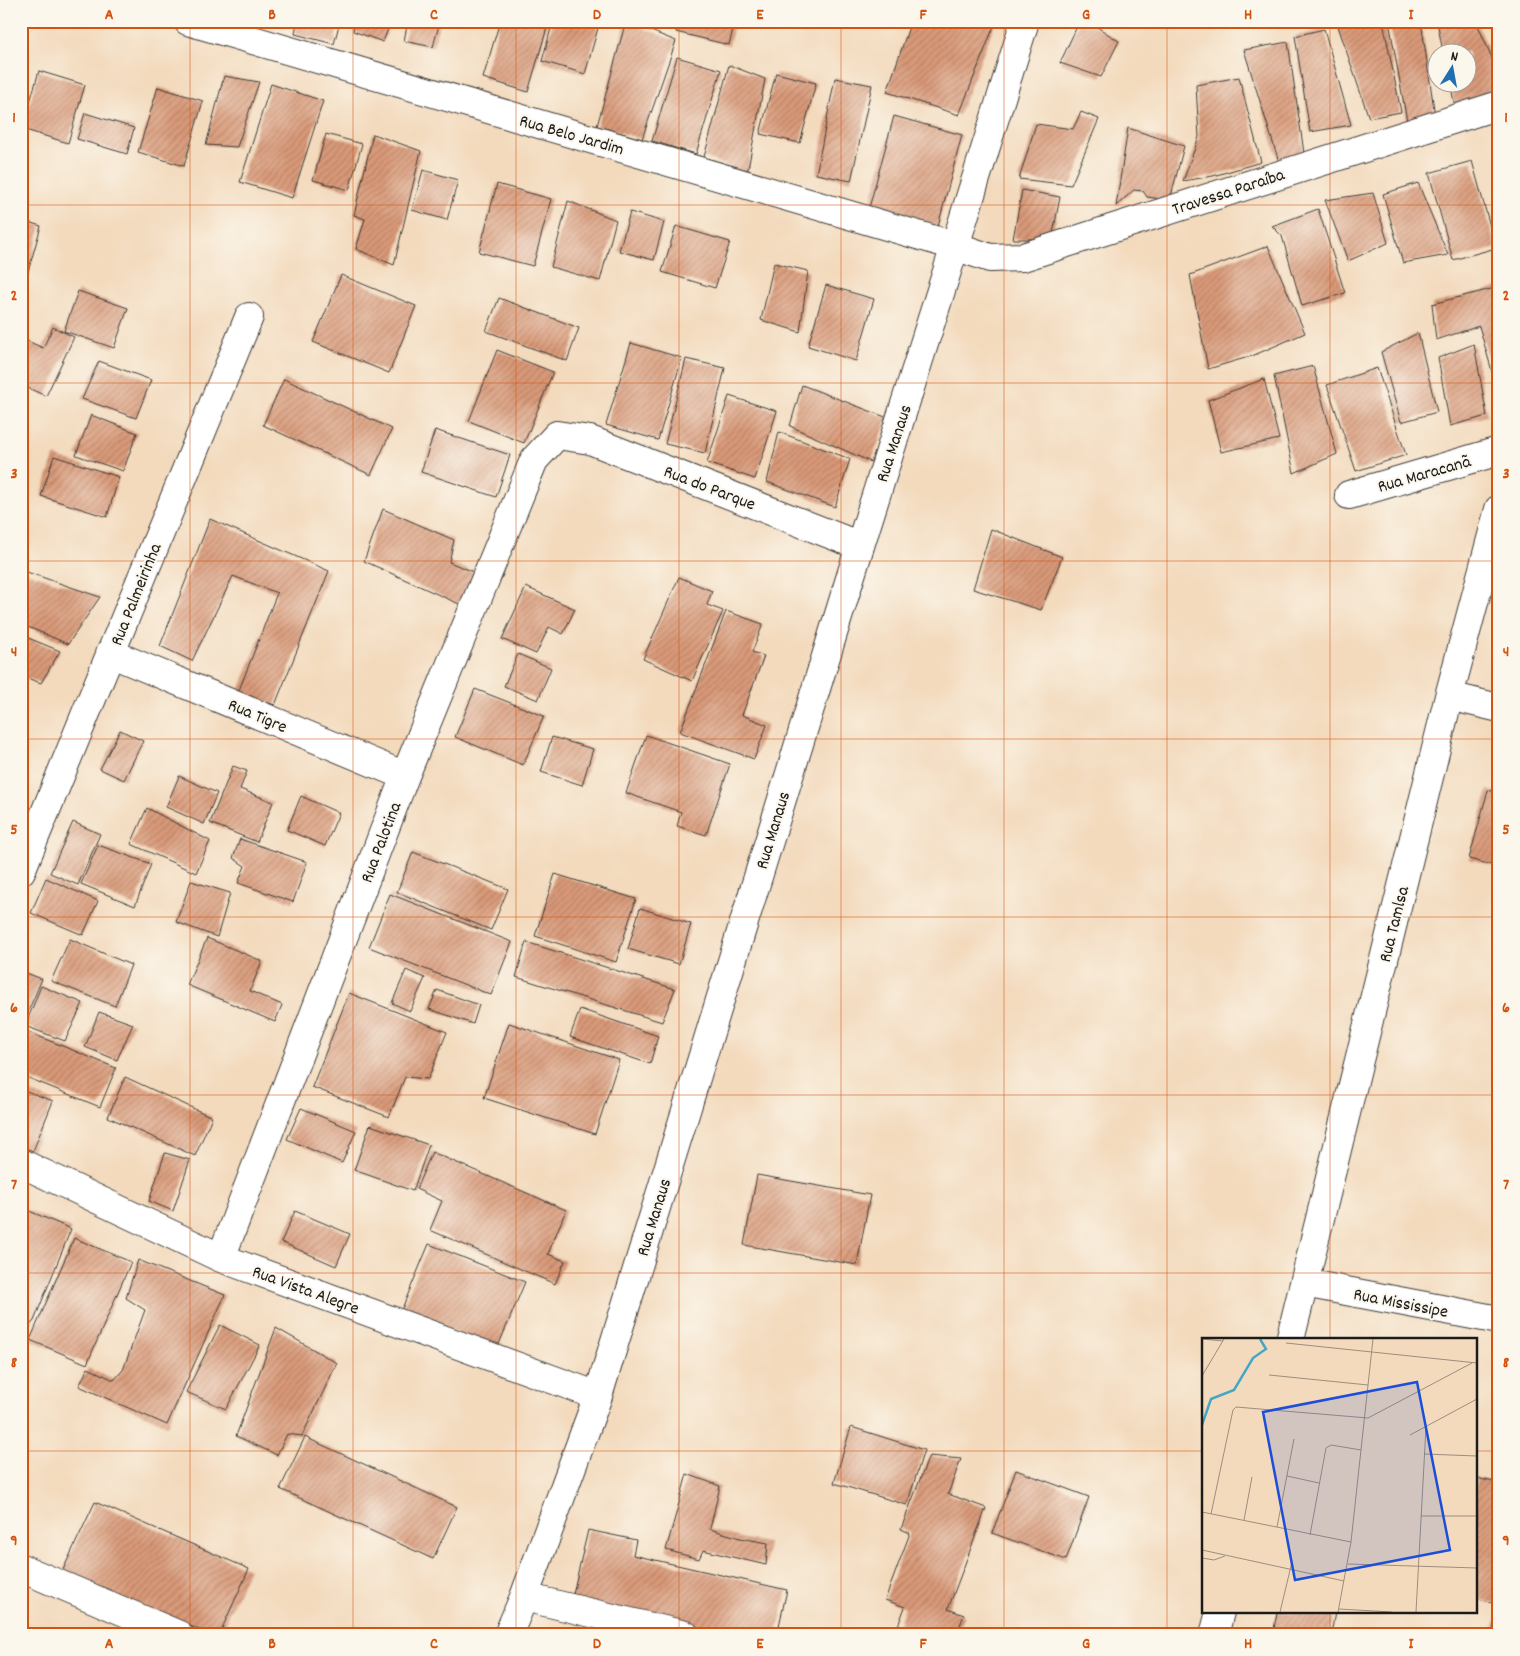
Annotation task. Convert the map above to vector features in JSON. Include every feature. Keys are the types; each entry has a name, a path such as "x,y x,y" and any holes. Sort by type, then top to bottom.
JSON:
{"street":[{"name":"Rua Belo Jardim","path":"188,21 956,246"},
{"name":"Rua Manaus","path":"508,1635 524,1598 598,1396 860,546 956,246 1025,21"},
{"name":"Travessa Paraíba","path":"956,246 990,258 1024,257 1499,105"},
{"name":"Rua Palmeirinha","path":"21,871 249,317"},
{"name":"Rua do Parque","path":"557,436 590,440 860,546"},
{"name":"Rua Palotina","path":"220,1258 405,776 534,460 557,436"},
{"name":"Rua Maracanã","path":"1349,495 1499,451"},
{"name":"Rua Tamlsa","path":"1290,1338 1449,696 1499,509"},
{"name":"Rua Tigre","path":"110,653 405,776"},
{"path":"1449,696 1499,708"},
{"name":"Rua Vista Alegre","path":"21,1163 220,1258 598,1396"},
{"name":"Rua Mississipe","path":"1304,1283 1499,1320"},
{"path":"21,1568 179,1635"},
{"path":"524,1598 685,1635"},
{"path":"1214,1635 1219,1614"}],"building":[{"path":"262,21 286,21 284,26"},
{"path":"297,21 340,21 334,44 295,34"},
{"path":"355,21 391,21 383,42 353,31"},
{"path":"408,21 440,21 433,47 404,41"},
{"path":"500,21 549,21 528,92 483,78"},
{"path":"553,21 600,21 585,74 542,61"},
{"path":"626,21 676,41 642,139 597,126"},
{"path":"678,21 735,21 729,45 676,32"},
{"path":"865,21 878,21 877,25"},
{"path":"911,21 996,21 959,115 887,92"},
{"path":"1368,21 1383,21 1401,112 1369,118 1338,26"},
{"path":"1389,21 1421,21 1428,68 1428,92 1431,92 1435,116 1408,127"},
{"path":"1437,21 1476,21 1499,74 1499,95 1456,112 1452,92 1478,92 1478,42 1441,42"},
{"path":"1079,22 1097,27 1119,41 1101,77 1060,63"},
{"path":"1324,29 1351,125 1310,132 1295,36"},
{"path":"1288,42 1305,160 1279,162 1244,50"},
{"path":"677,57 721,70 696,154 652,141"},
{"path":"729,65 765,79 747,174 704,157"},
{"path":"39,71 85,85 68,143 22,129"},
{"path":"776,73 816,83 800,143 760,134"},
{"path":"224,76 259,82 237,147 206,145"},
{"path":"1239,77 1261,162 1213,176 1183,181 1199,137 1196,85"},
{"path":"835,78 872,85 851,181 816,174"},
{"path":"271,84 323,101 292,198 240,182"},
{"path":"158,87 203,101 184,166 138,152"},
{"path":"21,90 30,92 22,125 21,125"},
{"path":"1081,112 1099,119 1071,185 1019,179 1036,124 1073,129"},
{"path":"85,113 134,128 127,154 77,139"},
{"path":"894,116 962,135 938,226 869,208"},
{"path":"1128,128 1184,146 1170,200 1147,197 1143,191 1134,190 1116,206"},
{"path":"326,134 362,144 349,190 313,180"},
{"path":"373,134 421,151 394,265 356,249 365,219 354,215"},
{"path":"1472,161 1496,248 1453,260 1429,173"},
{"path":"423,170 458,180 447,220 412,210"},
{"path":"1418,183 1448,255 1403,263 1383,194"},
{"path":"497,184 551,199 533,266 479,252"},
{"path":"1022,190 1060,197 1052,239 1013,239"},
{"path":"1373,193 1388,243 1348,261 1325,200"},
{"path":"568,201 616,220 600,281 551,267"},
{"path":"1318,209 1345,293 1302,306 1282,236 1272,226"},
{"path":"630,212 664,222 654,260 619,251"},
{"path":"21,220 41,226 26,279 21,278"},
{"path":"676,226 730,242 715,288 662,272"},
{"path":"1268,246 1305,333 1252,356 1208,369 1190,275"},
{"path":"774,263 808,271 800,332 761,320"},
{"path":"341,275 416,306 389,373 313,342"},
{"path":"826,285 874,299 856,361 808,346"},
{"path":"1499,287 1498,392 1479,326 1436,340 1432,304"},
{"path":"78,291 128,308 114,348 64,331"},
{"path":"499,298 579,328 567,361 486,331"},
{"path":"53,327 74,337 46,396 21,385 21,338 43,348"},
{"path":"1418,333 1437,412 1401,422 1381,352"},
{"path":"631,343 682,358 658,440 606,425"},
{"path":"1474,344 1487,416 1450,426 1438,358"},
{"path":"497,350 553,372 524,443 469,421"},
{"path":"686,359 725,368 705,453 665,444"},
{"path":"99,361 151,380 136,418 82,399"},
{"path":"1313,366 1337,454 1294,473 1274,376"},
{"path":"1377,368 1406,455 1356,471 1327,385"},
{"path":"284,379 392,429 371,475 263,425"},
{"path":"1264,379 1279,439 1221,452 1208,400"},
{"path":"802,385 888,418 871,462 790,426"},
{"path":"729,396 777,411 755,479 707,463"},
{"path":"91,415 137,433 123,471 76,455"},
{"path":"435,430 510,455 496,497 421,472"},
{"path":"779,432 850,459 835,507 767,482"},
{"path":"54,456 119,477 107,517 41,496"},
{"path":"383,509 454,540 449,562 479,574 468,608 364,561"},
{"path":"210,519 329,571 275,705 238,693 277,593 233,576 192,661 160,646"},
{"path":"991,529 1062,557 1041,610 973,589"},
{"path":"21,570 100,597 68,644 21,624"},
{"path":"679,577 712,591 707,605 723,611 692,681 643,659"},
{"path":"526,587 575,609 563,634 549,627 536,654 502,639"},
{"path":"726,611 763,624 752,652 764,656 742,715 767,725 754,759 680,732"},
{"path":"21,635 60,651 41,683 21,676"},
{"path":"518,654 551,668 538,700 504,686"},
{"path":"475,689 544,716 523,765 455,737"},
{"path":"120,730 143,741 124,780 100,769"},
{"path":"646,735 730,764 706,835 677,826 681,812 626,793"},
{"path":"552,737 593,749 582,785 541,772"},
{"path":"233,766 247,771 240,789 273,802 257,842 210,823"},
{"path":"179,776 217,793 204,824 166,807"},
{"path":"1488,790 1499,793 1499,867 1469,859"},
{"path":"301,796 339,813 325,846 287,830"},
{"path":"147,808 210,841 196,873 131,844"},
{"path":"73,822 100,834 78,885 50,873"},
{"path":"240,839 307,862 293,902 238,883 245,866 233,858"},
{"path":"98,845 151,864 135,906 81,884"},
{"path":"413,852 508,889 491,930 397,892"},
{"path":"555,874 636,899 616,962 535,936"},
{"path":"46,878 98,901 83,935 31,913"},
{"path":"191,881 230,893 217,937 176,922"},
{"path":"390,894 512,942 491,995 369,947"},
{"path":"640,908 691,924 679,964 628,949"},
{"path":"207,938 262,961 250,991 282,1005 275,1022 187,985"},
{"path":"70,939 131,965 115,1006 51,981"},
{"path":"526,942 675,989 662,1022 516,977"},
{"path":"406,970 425,978 410,1011 392,1003"},
{"path":"21,971 42,979 21,1028"},
{"path":"41,986 83,1003 65,1041 25,1026"},
{"path":"437,990 479,1005 473,1024 429,1009"},
{"path":"349,993 447,1032 428,1079 405,1077 389,1117 312,1087"},
{"path":"580,1009 658,1036 650,1064 570,1037"},
{"path":"99,1012 133,1024 117,1060 85,1047"},
{"path":"509,1023 619,1060 595,1134 484,1098"},
{"path":"21,1029 116,1068 100,1107 21,1075"},
{"path":"125,1077 212,1117 195,1156 108,1117"},
{"path":"21,1089 53,1101 33,1151 21,1146"},
{"path":"301,1108 356,1131 342,1163 287,1139"},
{"path":"370,1125 429,1145 413,1191 354,1170"},
{"path":"432,1152 566,1210 548,1254 565,1261 555,1284 430,1230 442,1201 416,1189"},
{"path":"165,1153 190,1160 173,1211 149,1201"},
{"path":"757,1175 870,1195 857,1265 744,1245"},
{"path":"27,1210 71,1229 34,1321 26,1329 24,1335 21,1334 21,1223"},
{"path":"295,1211 350,1234 336,1266 281,1242"},
{"path":"74,1238 131,1262 87,1364 30,1340"},
{"path":"429,1244 525,1282 497,1349 401,1311"},
{"path":"138,1260 225,1295 167,1425 79,1386 88,1368 114,1380 123,1370 145,1310 126,1298"},
{"path":"220,1325 260,1345 226,1409 186,1392"},
{"path":"276,1328 337,1363 302,1436 287,1434 277,1455 236,1436"},
{"path":"851,1427 924,1450 907,1505 834,1483"},
{"path":"305,1437 457,1507 433,1559 280,1489"},
{"path":"929,1456 961,1459 948,1494 986,1508 948,1609 964,1615 956,1635 905,1635 896,1631 905,1607 885,1600 910,1533 901,1529"},
{"path":"1016,1470 1089,1497 1066,1560 992,1533"},
{"path":"687,1474 720,1486 710,1529 740,1538 768,1543 766,1565 703,1550 699,1559 666,1550"},
{"path":"1478,1478 1499,1483 1498,1605 1478,1599"},
{"path":"95,1502 249,1569 219,1635 212,1635 61,1574"},
{"path":"588,1530 636,1540 633,1555 787,1590 777,1635 714,1635 571,1602"},
{"path":"1498,1608 1499,1635 1492,1635"},
{"path":"1277,1614 1335,1614 1331,1635 1273,1635"}]}
